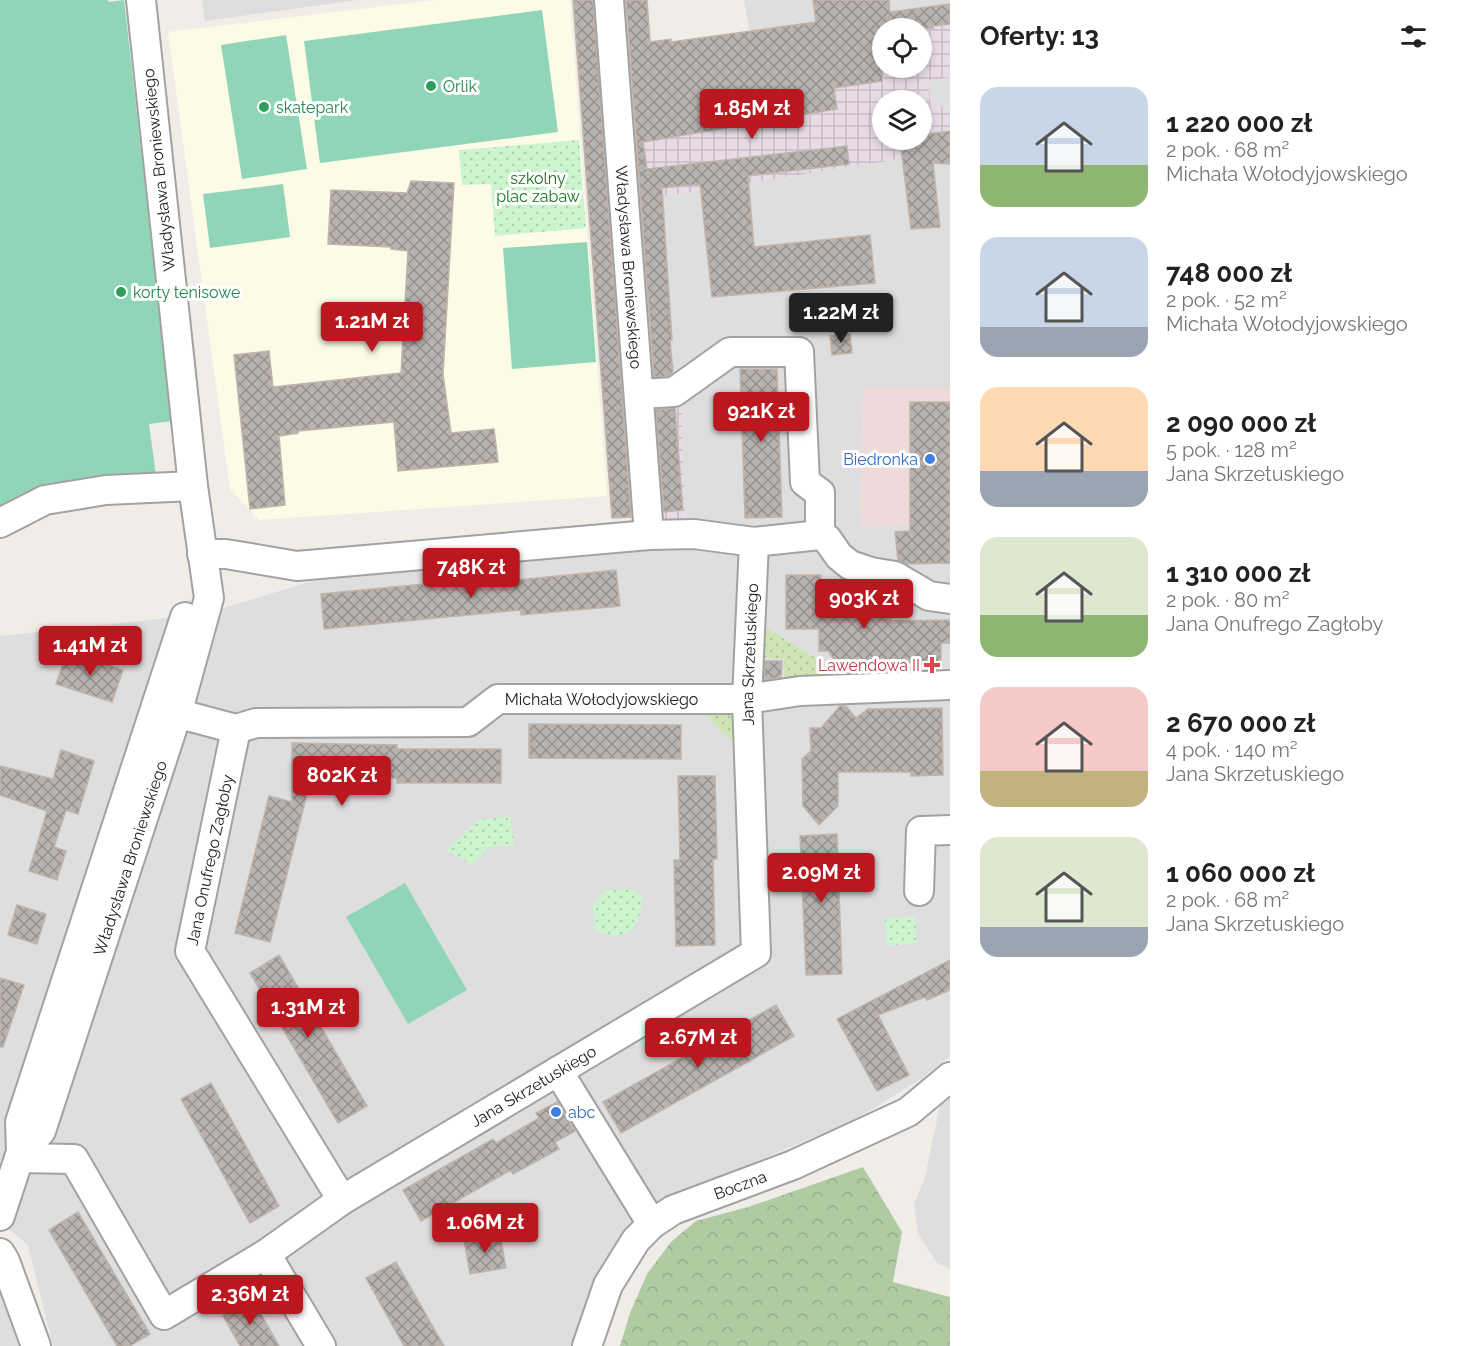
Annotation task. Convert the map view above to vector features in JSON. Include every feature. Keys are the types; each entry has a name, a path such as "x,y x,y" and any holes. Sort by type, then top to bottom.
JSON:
{"street":[{"name":"Władysława Broniewskiego","path":"0,1216 20,1155 20,1122 167,711 189,603 202,554 192,486 141,0"},
{"name":"Władysława Broniewskiego","path":"609,0 649,535"},
{"path":"639,394 674,392 730,352 799,351 805,482 820,494 820,535"},
{"path":"0,523 45,500 106,490 192,486"},
{"path":"202,554 226,554 297,566 649,535 694,534 754,542 820,535 827,539 839,556 850,565 895,576 939,597"},
{"name":"Jana Skrzetuskiego","path":"20,1155 74,1159 164,1315 266,1254 342,1200 756,953 747,699 754,542"},
{"name":"Michała Wołodyjowskiego","path":"167,711 236,729 256,723 468,722 498,699 747,699 800,691 950,685"},
{"name":"Jana Onufrego Zagłoby","path":"236,729 190,951 342,1200"},
{"path":"920,891 921,831 950,830"},
{"path":"558,1071 652,1224"},
{"name":"Boczna","path":"587,1346 608,1285 636,1240 652,1224 673,1210 794,1165 908,1112 950,1077"},
{"path":"0,1253 5,1260 36,1346"},
{"path":"266,1254 321,1346"}],"shaded area":[{"path":"202,0 358,0 205,21"},
{"path":"435,0 570,0 607,496 259,520 230,489 168,32"},
{"path":"609,0 647,0 652,47 872,20 872,78 932,78 932,18 892,18 950,11 950,77 929,81 929,90 872,90 872,150 932,150 932,106 950,107 950,151 660,197 669,340 681,399 685,521 651,525"},
{"path":"744,0 950,0 950,314 864,320 861,526 950,523 950,1056 921,1079 853,1121 660,1201 579,1346 53,1346 28,1245 0,1222 0,636 204,614 319,579 692,538 685,514 669,340 660,197 750,35"},
{"path":"950,314 950,523 861,527 864,320"},
{"path":"950,314 950,387 863,389 864,320"},
{"path":"950,1077 950,1269 937,1263 918,1234 914,1204 925,1177 945,1082"},
{"path":"0,1253 36,1346 0,1346"},
{"path":"580,1288 583,1313 571,1316 573,1326 569,1346 531,1346 523,1295"}],"green space":[{"path":"0,0 108,0 109,2 124,0 172,421 149,424 156,475 0,511"},
{"name":"Orlik","path":"542,10 558,132 320,163 304,41"},
{"name":"skatepark","path":"286,35 307,169 242,179 221,45"},
{"name":"szkolny plac zabaw","path":"579,140 586,228 495,236 491,184 462,185 459,150"},
{"path":"283,184 290,237 210,248 203,194"},
{"path":"587,242 596,362 512,369 503,248"},
{"path":"762,625 833,669 833,675 784,682 784,659 763,657"},
{"path":"702,710 730,713 737,725 739,750"},
{"path":"510,816 514,845 489,847 472,865 447,850 479,820"},
{"path":"405,883 467,990 408,1024 346,917"},
{"path":"630,889 643,896 639,918 630,932 615,937 596,931 592,905 606,890"},
{"path":"915,916 917,943 887,946 885,919"},
{"path":"863,1167 902,1232 893,1282 950,1297 950,1346 620,1346 630,1313 647,1274 671,1242 696,1221 748,1207"}],"building":[{"path":"573,0 593,0 631,517 612,518"},
{"path":"626,0 647,0 650,42 671,39 671,42 816,22 813,0 889,0 890,12 950,4 950,24 933,26 933,28 932,18 872,18 872,78 882,78 882,81 834,88 837,109 643,142 647,169 847,146 849,164 748,176 754,247 870,235 875,283 712,297 700,184 662,188 673,372 668,376 654,377"},
{"path":"950,131 950,164 933,163 940,227 911,229 901,150 932,150 932,133"},
{"path":"411,181 454,183 443,374 451,433 494,429 498,462 398,471 394,422 298,431 298,433 279,436 285,505 250,509 234,355 269,351 273,387 401,373 408,251 391,249 391,247 328,244 331,190 407,193"},
{"path":"850,334 852,353 832,355 830,336"},
{"path":"740,369 777,369 782,517 745,518"},
{"name":"Biedronka","path":"910,402 950,402 950,563 907,564 898,560 895,532 910,531"},
{"path":"675,408 683,510 664,512 656,410"},
{"path":"616,570 620,606 521,615 521,610 324,629 321,594 518,575 518,580"},
{"path":"786,575 821,575 821,605 861,604 871,614 891,595 891,621 950,620 950,643 941,643 941,668 866,668 856,658 847,664 838,665 828,651 819,651 819,629 786,629"},
{"path":"67,652 123,670 112,702 56,684"},
{"path":"765,661 782,661 781,677 764,680"},
{"path":"840,706 846,706 856,718 868,709 942,708 943,775 911,776 911,772 838,772 838,806 819,825 803,806 802,759 811,751 810,728 821,728"},
{"path":"529,724 681,725 681,759 529,758"},
{"path":"292,743 397,745 397,749 501,749 501,783 397,783 397,778 311,778 270,942 235,933 269,796 292,802"},
{"path":"61,750 94,761 78,814 66,810 54,847 66,851 57,880 29,871 47,811 0,795 0,766 53,779"},
{"path":"678,776 715,776 717,859 713,859 715,945 676,946 674,860 680,860"},
{"path":"837,834 842,974 806,975 800,836"},
{"path":"17,905 46,914 37,944 8,935"},
{"path":"279,955 367,1106 338,1123 250,973"},
{"path":"950,960 950,990 927,1000 925,997 878,1015 909,1075 877,1091 837,1019"},
{"path":"0,978 24,985 3,1047 0,1047"},
{"path":"776,1005 794,1036 621,1133 603,1102"},
{"path":"211,1083 279,1206 250,1223 181,1099"},
{"path":"557,1102 575,1131 555,1142 559,1149 513,1174 511,1170 421,1221 403,1190 493,1139 496,1143 539,1118 536,1113"},
{"path":"78,1212 150,1334 130,1346 117,1346 49,1230"},
{"path":"500,1234 506,1268 470,1274 464,1240"},
{"path":"396,1262 444,1346 404,1346 366,1278"},
{"path":"252,1298 279,1346 240,1346 223,1316"}],"place":[{"name":"Orlik","path":"431,86"},
{"name":"skatepark","path":"264,107"},
{"name":"korty tenisowe","path":"121,292"},
{"name":"Biedronka","path":"930,459"},
{"name":"Lawendowa II","path":"932,665"},
{"name":"abc","path":"556,1112"}]}
